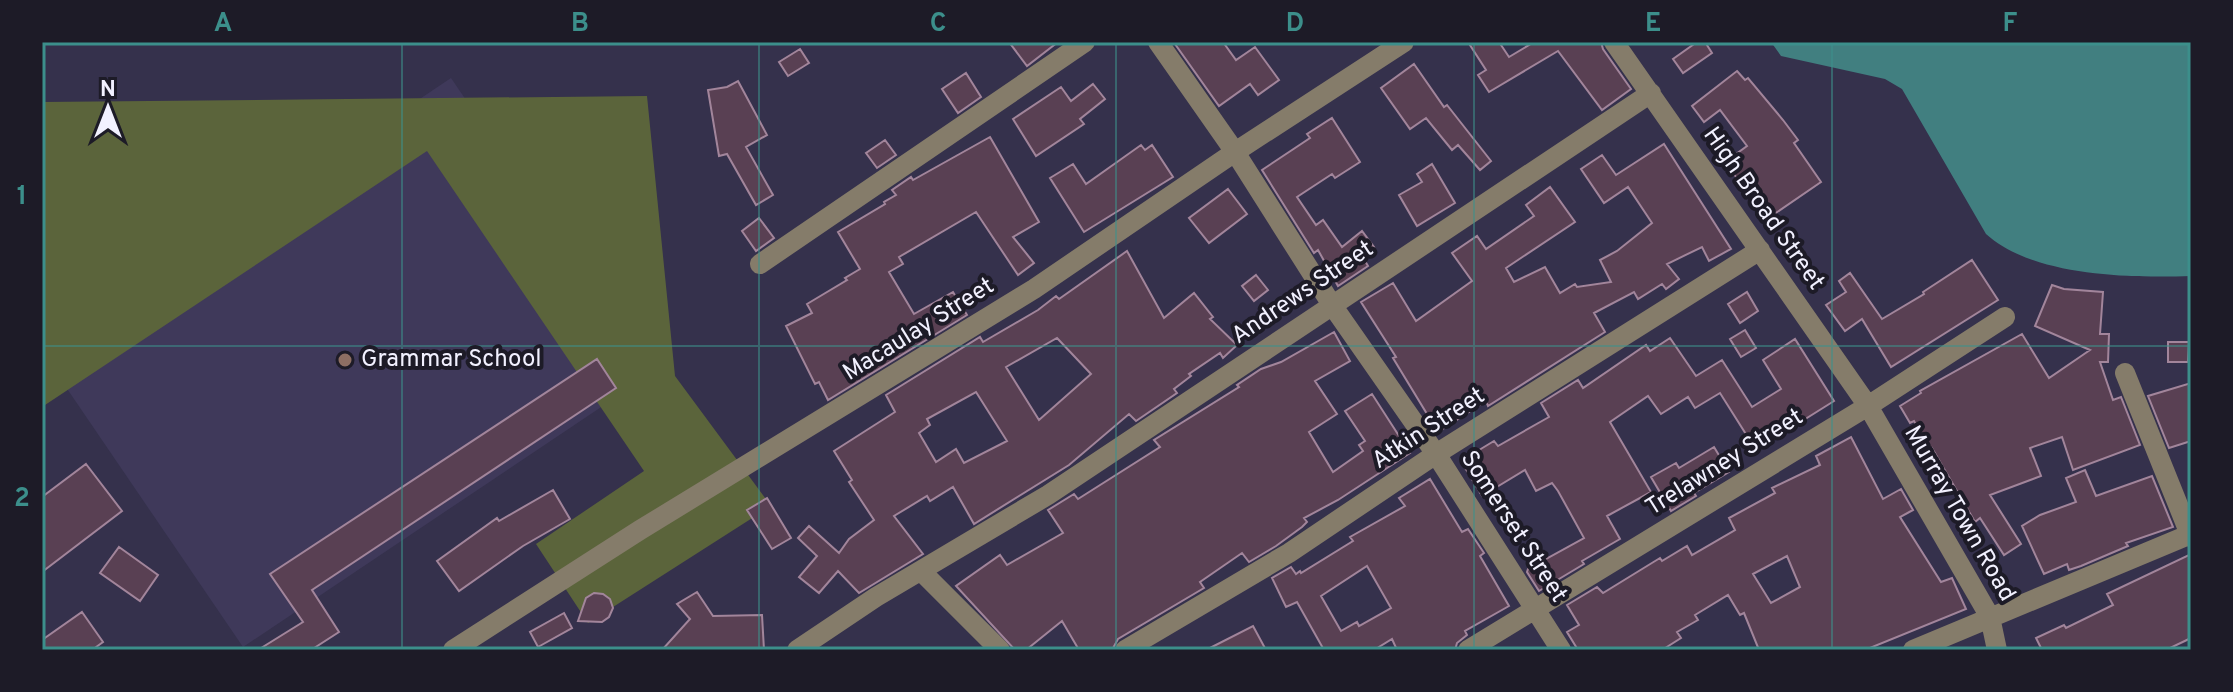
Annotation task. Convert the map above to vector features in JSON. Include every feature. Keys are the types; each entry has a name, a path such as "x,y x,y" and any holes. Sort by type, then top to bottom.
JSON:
{"street":[{"path":"760,264 1085,42"},
{"name":"Somerset Street","path":"1158,42 1235,152 1332,305 1436,454 1561,650"},
{"name":"Macaulay Street","path":"465,647 640,530 1034,289 1404,42"},
{"name":"High Broad Street","path":"1614,42 1868,406"},
{"name":"Andrews Street","path":"797,650 876,597 983,535 1651,93"},
{"name":"Atkin Street","path":"1125,650 1289,553 1436,454 1760,250"},
{"name":"Trelawney Street","path":"1468,650 1868,406 2005,317"},
{"path":"1913,650 2191,535 2125,373"},
{"name":"Murray Town Road","path":"1868,406 1990,617 1997,650"},
{"path":"922,572 1000,650"}],"shaded area":[{"path":"1771,42 2191,42 2191,276 2084,272 2030,259 2006,248 1986,234 1902,89 1885,79 1781,56"},
{"name":"Grammar School","path":"451,78 652,373 243,647 42,352"},
{"path":"647,96 675,376 771,506 588,623 536,544 644,471 427,151 42,407 42,102"}],"building":[{"path":"1009,42 1058,42 1027,66"},
{"path":"1223,42 1236,60 1255,47 1279,80 1258,95 1250,84 1219,106 1175,44"},
{"path":"1468,42 1499,42 1509,57 1534,42 1601,42 1631,89 1602,110 1558,51 1489,92 1478,75 1486,70"},
{"path":"1697,42 1705,42 1712,53 1683,73 1673,59"},
{"path":"800,49 809,63 788,76 779,62"},
{"path":"1414,64 1444,107 1447,105 1491,161 1480,170 1458,145 1452,150 1426,118 1410,129 1381,88"},
{"path":"1737,71 1745,80 1748,78 1783,120 1798,140 1794,143 1821,182 1767,219 1725,162 1747,146 1720,110 1704,122 1692,106"},
{"path":"966,73 981,97 958,113 942,89"},
{"path":"738,81 767,135 746,147 773,195 756,205 727,154 719,156 708,90 727,87"},
{"path":"1093,84 1105,99 1080,119 1084,124 1036,156 1013,119 1061,87 1071,101"},
{"path":"1332,118 1360,162 1335,178 1332,174 1297,197 1316,225 1323,220 1342,247 1362,231 1374,247 1362,256 1368,266 1338,286 1318,250 1314,253 1262,170 1310,138 1307,134"},
{"path":"990,137 1039,222 1013,237 1034,263 1018,275 976,212 899,257 903,264 889,272 914,314 953,292 967,315 828,400 819,382 815,384 786,326 812,313 807,304 860,269 838,232 885,204 896,195 892,190 911,177 913,180"},
{"path":"885,140 896,155 877,168 866,153"},
{"path":"1664,144 1731,249 1709,261 1702,247 1667,264 1679,279 1666,289 1662,284 1638,299 1634,292 1594,313 1605,332 1488,406 1486,401 1438,432 1361,302 1393,283 1416,321 1472,281 1452,253 1477,236 1486,249 1534,216 1526,205 1550,187 1575,222 1506,268 1514,282 1545,267 1560,293 1575,284 1577,287 1611,282 1600,260 1617,251 1652,223 1628,187 1604,203 1581,169 1602,155 1616,175"},
{"path":"1141,145 1145,150 1152,145 1173,177 1084,232 1050,178 1073,164 1086,184"},
{"path":"1432,164 1455,203 1417,226 1399,195 1422,182 1417,174"},
{"path":"1228,189 1247,214 1209,243 1189,218"},
{"path":"759,218 774,238 756,251 742,231"},
{"path":"1127,251 1164,318 1194,293 1213,317 1210,319 1237,345 1223,358 1220,353 1189,374 1191,376 1174,389 1177,393 1136,421 1129,414 1069,465 974,524 953,487 930,501 927,496 894,516 923,554 859,593 838,571 819,593 799,577 817,556 798,538 809,526 839,553 849,539 874,520 849,482 852,480 834,451 895,412 886,395 980,337 983,342 1056,296 1059,299","holes":["1057,338 1091,374 1039,420 1006,367","976,392 1007,441 964,463 956,449 936,462 919,433 930,425 927,419"]},
{"path":"1972,260 1998,300 1891,367 1862,319 1845,331 1826,305 1846,292 1839,281 1850,273 1882,319"},
{"path":"1256,275 1268,290 1254,301 1242,286"},
{"path":"2052,285 2103,292 2100,334 2109,334 2108,362 2100,362 2113,400 2121,397 2140,445 2073,470 2062,437 2030,448 2041,476 1990,495 2021,544 2004,555 1980,518 1975,522 1932,448 1900,406 1920,391 2022,334 2049,378 2090,350 2035,326"},
{"path":"1747,292 1758,311 1740,323 1728,304"},
{"path":"1745,330 1756,348 1741,357 1730,339"},
{"path":"1334,332 1350,361 1315,381 1337,414 1309,432 1333,472 1363,451 1359,445 1365,441 1345,411 1372,394 1410,453 1338,500 1304,518 1307,522 1302,527 1276,546 1249,562 1242,553 1200,582 1204,588 1118,639 1112,650 1079,650 1062,621 1026,650 1015,650 956,586 1000,555 1007,565 1063,533 1048,510 1074,494 1078,499 1160,447 1154,440 1239,387 1237,385 1261,369 1281,362"},
{"path":"1670,338 1696,376 1722,360 1752,407 1781,389 1763,360 1795,339 1834,401 1756,450 1720,393 1695,408 1688,397 1661,414 1648,396 1610,422 1651,492 1607,516 1620,539 1539,591 1528,569 1584,538 1558,491 1552,483 1536,491 1525,470 1482,496 1461,461 1494,441 1498,446 1549,417 1541,403 1578,380 1583,388 1646,345 1650,351"},
{"path":"2168,342 2189,342 2188,362 2168,362"},
{"path":"597,359 616,388 312,590 339,632 311,650 258,650 303,622 270,574"},
{"path":"2191,383 2191,441 2169,448 2148,396"},
{"path":"1851,437 1883,499 1901,489 1913,510 1900,517 1941,582 1952,578 1966,609 1865,650 1759,650 1744,613 1740,615 1728,595 1695,615 1698,620 1677,632 1681,638 1662,650 1578,650 1567,632 1579,625 1567,605 1597,587 1603,593 1660,558 1662,561 1687,546 1692,555 1735,530 1729,518 1775,493 1772,488 1820,465 1816,456","holes":["1787,556 1800,587 1771,603 1753,574"]},
{"path":"1714,447 1729,472 1671,511 1651,477 1676,463 1679,468"},
{"path":"86,464 122,511 42,572 42,497"},
{"path":"2085,470 2096,496 2152,476 2173,527 2126,543 2128,546 2081,566 2069,570 2067,564 2044,574 2022,526 2040,515 2076,502 2066,478"},
{"path":"1430,479 1462,532 1468,529 1484,553 1480,556 1509,606 1465,631 1467,635 1457,643 1455,650 1397,650 1392,639 1374,650 1324,650 1297,602 1286,607 1272,578 1291,567 1296,574 1301,573 1353,541 1350,537 1405,506 1399,498","holes":["1367,566 1391,608 1359,626 1357,622 1341,631 1321,596"]},
{"path":"553,490 570,519 523,546 459,591 437,561 497,518 499,521"},
{"path":"767,498 791,538 772,549 747,510"},
{"path":"119,547 158,575 140,601 100,573"},
{"path":"2191,554 2191,638 2166,650 2042,650 2036,638 2064,625 2066,628 2113,605 2107,594"},
{"path":"697,592 713,616 762,615 764,650 662,650 690,619 677,604"},
{"path":"594,593 610,599 613,608 609,617 602,622 578,621 586,598"},
{"path":"82,612 103,642 92,650 42,650 42,640"},
{"path":"564,613 572,628 538,647 530,632"},
{"path":"1253,626 1266,650 1206,650"}],"place":[{"name":"Grammar School","path":"345,360"}]}
